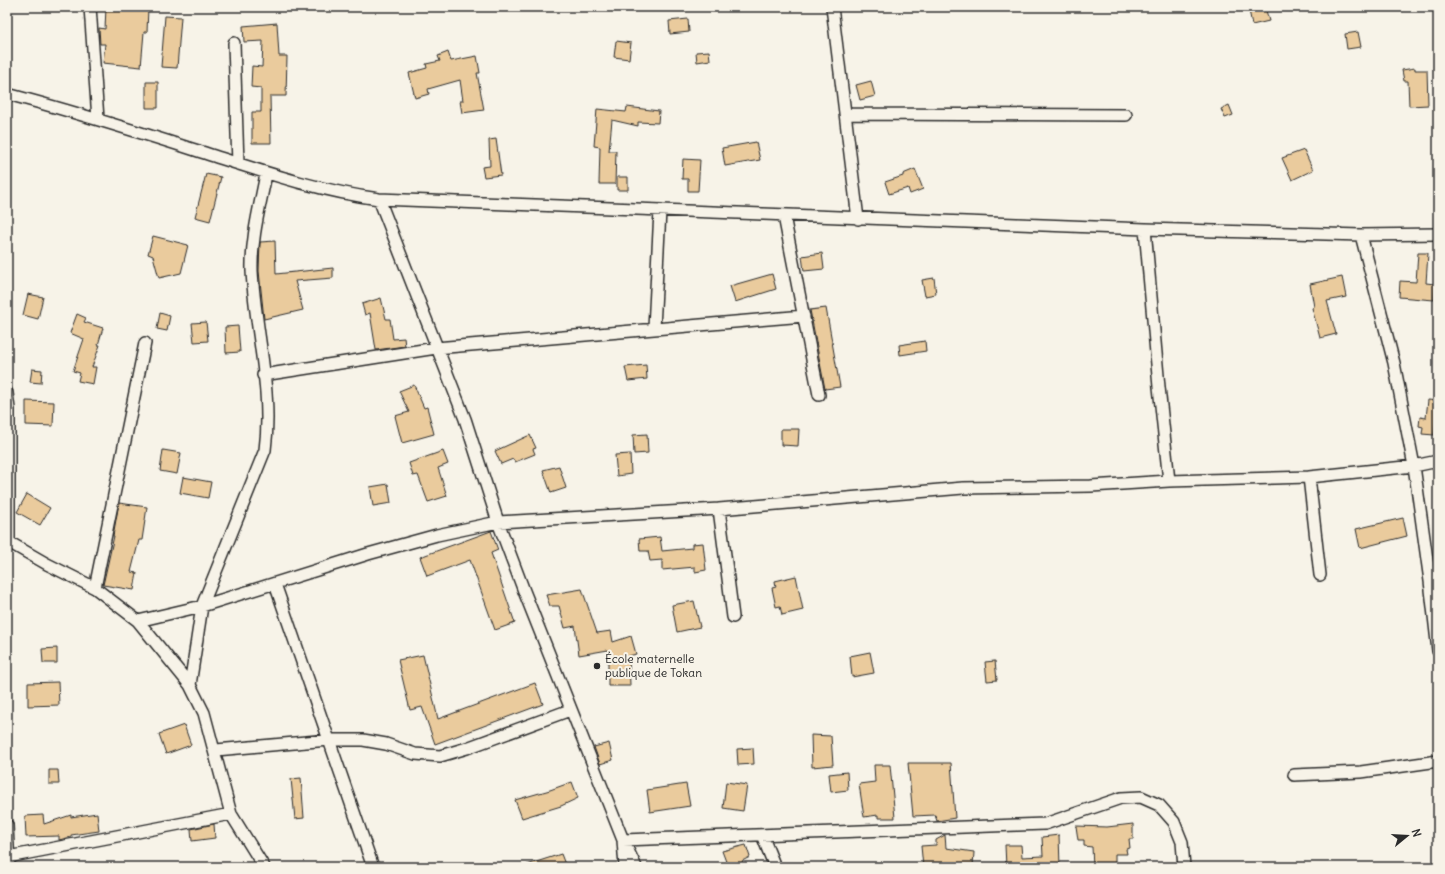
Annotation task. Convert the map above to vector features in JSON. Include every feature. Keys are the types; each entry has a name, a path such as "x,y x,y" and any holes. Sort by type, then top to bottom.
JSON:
{"street":[{"path":"90,7 98,119"},
{"path":"832,7 858,219"},
{"path":"234,43 238,164"},
{"path":"7,94 98,119 266,174 338,193 379,199 1145,230 1361,235 1438,234"},
{"path":"845,114 1126,116"},
{"path":"190,685 202,606 265,450 268,426 256,320 252,257 253,243 266,174"},
{"path":"379,199 465,419 498,522 570,710 623,840 636,867"},
{"path":"654,328 660,211"},
{"path":"784,216 819,395"},
{"path":"1145,230 1169,481"},
{"path":"1361,235 1394,363 1414,466 1438,650"},
{"path":"263,375 436,348 804,316"},
{"path":"95,588 145,343"},
{"path":"7,393 9,409 8,542 47,564 95,588 138,621 190,685 204,713 216,750 231,814 264,867"},
{"path":"138,621 202,606 368,554 437,535 498,522 719,509 963,488 1091,486 1169,481 1309,477 1414,466 1438,462"},
{"path":"1309,477 1320,575"},
{"path":"719,509 733,617"},
{"path":"275,584 373,867"},
{"path":"216,750 330,740 363,740 386,744 415,754 440,756 467,748 570,710"},
{"path":"1294,775 1361,772 1438,760"},
{"path":"623,840 1045,824 1121,798 1141,797 1159,805 1174,822 1182,842 1184,867"},
{"path":"7,825 8,862 231,814"},
{"path":"762,835 775,867"},
{"path":"623,840 626,867"}],"building":[{"path":"106,7 148,8 147,32 144,32 141,67 103,63 105,44 100,44 99,28 105,29"},
{"path":"1265,7 1269,21 1252,25 1249,10"},
{"path":"165,16 181,17 177,68 161,67"},
{"path":"688,19 689,32 670,34 669,21"},
{"path":"277,23 279,56 287,56 286,96 270,96 271,143 252,143 252,112 261,112 261,88 251,87 252,66 262,67 263,41 244,42 243,26"},
{"path":"1358,32 1361,47 1347,49 1345,34"},
{"path":"616,41 631,43 629,59 614,57"},
{"path":"709,51 710,60 697,62 696,52"},
{"path":"448,52 451,61 477,56 480,73 477,73 484,110 462,113 460,101 463,101 460,80 428,89 429,94 415,98 409,73 427,68 426,64 440,61 438,56"},
{"path":"1415,68 1415,70 1427,70 1428,105 1409,106 1408,81 1404,81 1402,70"},
{"path":"871,81 875,96 860,100 856,85"},
{"path":"146,82 158,82 158,108 146,108"},
{"path":"1229,105 1233,115 1225,118 1221,109"},
{"path":"627,107 659,111 658,123 638,122 638,126 612,120 609,151 616,151 615,184 599,184 600,147 594,146 597,109 626,112"},
{"path":"496,139 501,175 484,177 482,167 490,166 489,140"},
{"path":"756,142 760,160 725,166 722,148"},
{"path":"1304,150 1313,170 1292,180 1282,158"},
{"path":"683,159 700,160 698,191 688,191 688,179 682,179"},
{"path":"915,169 923,189 910,194 908,188 889,194 885,182 903,176 903,174"},
{"path":"206,174 221,177 210,221 195,217"},
{"path":"617,177 628,177 628,190 617,190"},
{"path":"153,236 188,245 181,273 159,278 153,256 148,254"},
{"path":"275,241 276,274 333,268 333,278 295,281 303,310 264,319 259,271 260,242"},
{"path":"822,253 824,269 804,271 802,256"},
{"path":"1418,253 1428,253 1426,283 1435,284 1434,300 1399,297 1400,281 1416,282"},
{"path":"772,274 776,289 735,302 730,286"},
{"path":"1342,277 1346,297 1327,301 1336,334 1320,338 1312,308 1314,307 1310,284"},
{"path":"934,278 936,294 925,296 922,280"},
{"path":"28,294 43,297 38,319 23,315"},
{"path":"381,298 386,319 390,319 393,339 404,338 405,346 376,350 370,313 365,315 362,304"},
{"path":"826,308 840,387 825,389 810,310"},
{"path":"160,313 170,316 167,331 157,329"},
{"path":"77,314 86,318 84,322 103,328 98,345 100,345 92,367 96,367 93,384 78,381 80,373 73,371 84,339 70,333"},
{"path":"206,322 208,341 194,342 192,323"},
{"path":"238,326 240,352 226,353 225,327"},
{"path":"925,341 926,351 900,355 899,345"},
{"path":"646,365 647,379 628,381 625,367"},
{"path":"32,369 42,370 41,383 30,382"},
{"path":"414,385 424,408 427,407 434,434 402,443 395,416 409,412 399,391"},
{"path":"1428,400 1438,401 1434,435 1422,434 1423,427 1419,426 1420,417 1426,418"},
{"path":"26,401 54,402 53,426 26,425"},
{"path":"781,429 799,429 798,446 781,445"},
{"path":"647,434 648,453 634,454 633,435"},
{"path":"530,435 536,448 533,449 535,454 515,462 513,459 501,464 495,451"},
{"path":"163,450 181,453 177,474 160,471"},
{"path":"443,451 448,464 438,468 447,496 428,502 418,475 413,476 409,463"},
{"path":"630,454 631,474 617,476 615,455"},
{"path":"559,466 566,488 551,493 543,470"},
{"path":"183,477 211,482 208,498 180,493"},
{"path":"388,484 391,503 373,506 370,487"},
{"path":"27,494 50,508 40,525 17,512"},
{"path":"119,503 147,507 142,540 139,540 131,572 137,573 134,590 103,585 114,536"},
{"path":"1403,518 1407,536 1360,548 1356,529"},
{"path":"491,531 498,550 491,553 515,623 495,630 470,560 427,576 420,557"},
{"path":"660,537 662,551 692,548 692,544 703,543 706,570 695,572 695,567 662,570 662,560 650,561 648,551 640,551 639,539"},
{"path":"796,576 803,610 782,615 780,606 776,607 772,588 776,587 775,581"},
{"path":"582,589 597,633 611,631 613,642 631,636 636,654 629,656 630,686 608,686 608,650 579,655 575,626 565,628 559,606 550,606 546,595"},
{"path":"694,601 700,627 677,632 672,605"},
{"path":"57,648 57,663 43,663 42,649"},
{"path":"870,652 874,673 852,677 850,656"},
{"path":"423,655 438,719 535,683 543,704 435,744 422,707 410,710 398,660"},
{"path":"995,661 997,680 987,681 985,662"},
{"path":"58,682 59,705 28,706 28,683"},
{"path":"184,725 191,745 166,754 159,734"},
{"path":"811,735 831,736 833,765 812,767"},
{"path":"609,743 613,760 600,764 594,747"},
{"path":"753,748 754,764 738,765 737,749"},
{"path":"908,763 951,763 955,818 937,821 935,815 913,816"},
{"path":"874,765 890,765 895,818 878,818 878,815 864,817 859,784 875,782"},
{"path":"49,770 58,770 59,784 49,784"},
{"path":"847,772 848,790 831,792 829,774"},
{"path":"301,778 304,818 295,819 291,779"},
{"path":"572,782 578,798 561,806 522,818 515,800"},
{"path":"726,782 747,785 743,811 723,808"},
{"path":"686,784 690,806 650,812 647,790"},
{"path":"97,813 99,831 71,835 71,837 59,840 59,836 26,837 25,816 43,815 44,824 71,815 71,817"},
{"path":"214,824 215,838 192,841 191,829"},
{"path":"1133,824 1133,839 1129,839 1130,848 1126,849 1127,854 1115,854 1115,867 1093,867 1092,847 1084,846 1084,840 1078,840 1076,826 1107,827"},
{"path":"945,835 946,848 974,852 973,867 923,867 921,846 936,845 936,840"},
{"path":"1059,835 1060,867 1006,867 1005,845 1021,845 1022,857 1043,856 1042,837"},
{"path":"746,845 750,857 742,861 745,867 728,867 722,851"},
{"path":"561,854 566,867 527,867 527,865"}],"place":[{"name":"École maternelle publique de Tokan","path":"597,666"}]}
